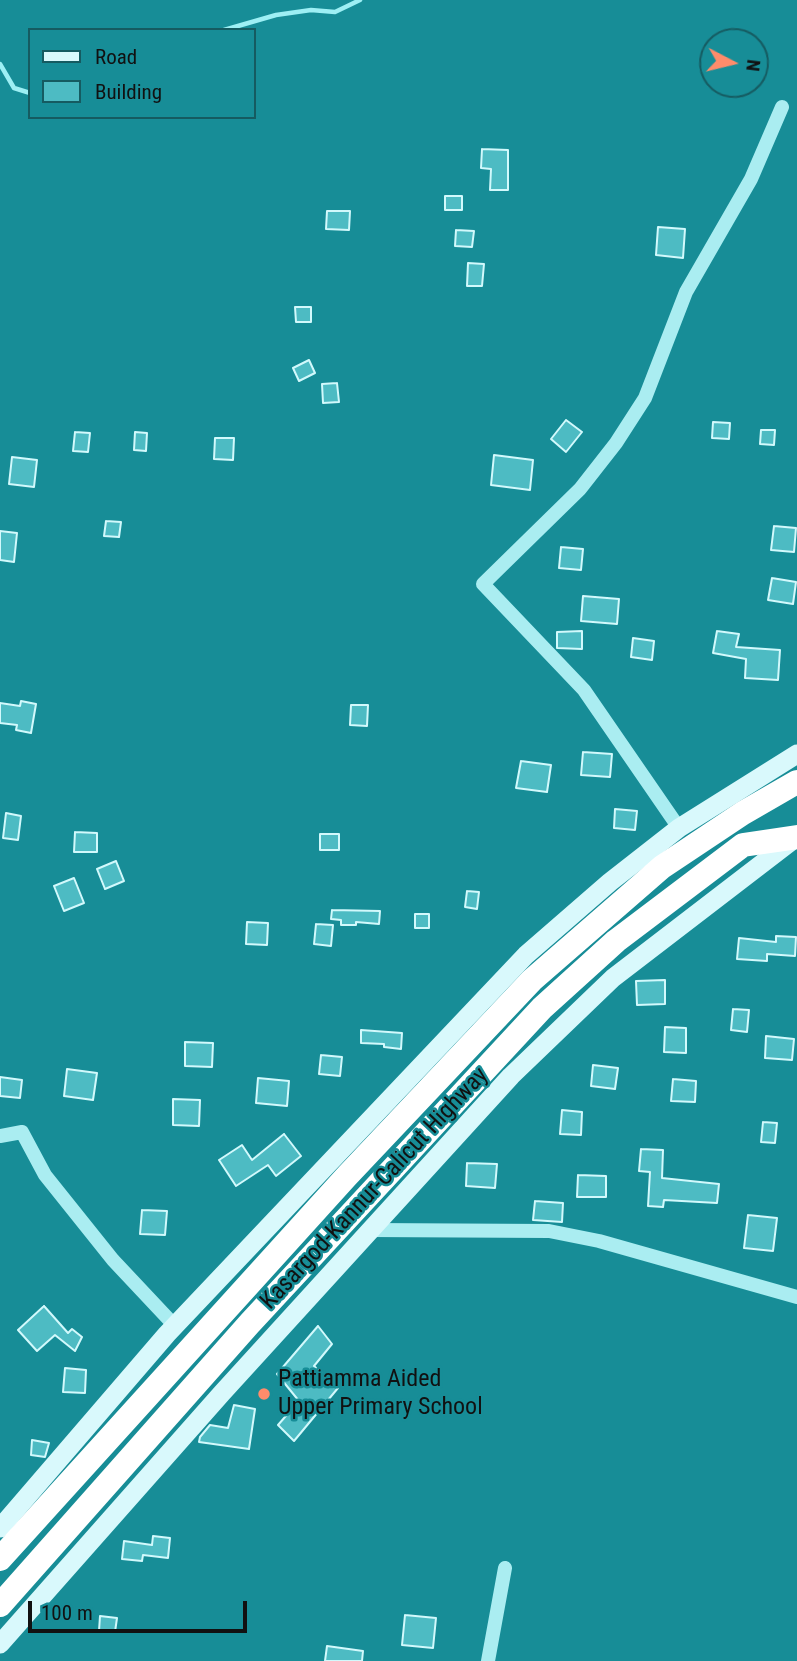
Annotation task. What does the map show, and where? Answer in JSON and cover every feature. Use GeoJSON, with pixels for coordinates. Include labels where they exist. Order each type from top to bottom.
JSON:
{"type":"FeatureCollection","features":[{"type":"Feature","properties":{"kind":"highway","name":"Kasargod-Kannur-Calicut Highway"},"geometry":{"type":"LineString","coordinates":[[0,1559],[346,1177],[533,980],[662,867],[743,813],[797,782]]}},
{"type":"Feature","properties":{"kind":"highway","name":"Kasargod-Kannur-Calicut Highway"},"geometry":{"type":"LineString","coordinates":[[0,1605],[250,1323],[542,1008],[617,941],[743,845],[795,838]]}},
{"type":"Feature","properties":{"kind":"street"},"geometry":{"type":"LineString","coordinates":[[679,828],[584,690],[483,584],[580,489],[616,443],[645,398],[686,292],[751,179],[782,107]]}},
{"type":"Feature","properties":{"kind":"street"},"geometry":{"type":"LineString","coordinates":[[0,1528],[175,1326],[526,955],[610,882],[679,828],[797,754]]}},
{"type":"Feature","properties":{"kind":"street"},"geometry":{"type":"LineString","coordinates":[[0,1644],[511,1076],[613,978],[795,838]]}},
{"type":"Feature","properties":{"kind":"street"},"geometry":{"type":"LineString","coordinates":[[0,1136],[22,1132],[45,1175],[113,1261],[175,1326]]}},
{"type":"Feature","properties":{"kind":"street"},"geometry":{"type":"LineString","coordinates":[[370,1230],[550,1231],[599,1241],[797,1297]]}},
{"type":"Feature","properties":{"kind":"street"},"geometry":{"type":"LineString","coordinates":[[488,1661],[505,1568]]}},
{"type":"Feature","properties":{"kind":"building"},"geometry":{"type":"Polygon","coordinates":[[[482,149],[508,150],[508,190],[490,190],[491,169],[481,168],[482,149]]]}},
{"type":"Feature","properties":{"kind":"building"},"geometry":{"type":"Polygon","coordinates":[[[445,196],[462,196],[462,210],[445,210],[445,196]]]}},
{"type":"Feature","properties":{"kind":"building"},"geometry":{"type":"Polygon","coordinates":[[[327,211],[350,211],[349,230],[326,229],[327,211]]]}},
{"type":"Feature","properties":{"kind":"building"},"geometry":{"type":"Polygon","coordinates":[[[658,227],[685,229],[683,258],[656,255],[658,227]]]}},
{"type":"Feature","properties":{"kind":"building"},"geometry":{"type":"Polygon","coordinates":[[[456,230],[474,231],[472,247],[455,246],[456,230]]]}},
{"type":"Feature","properties":{"kind":"building"},"geometry":{"type":"Polygon","coordinates":[[[468,263],[484,264],[482,286],[467,286],[468,263]]]}},
{"type":"Feature","properties":{"kind":"building"},"geometry":{"type":"Polygon","coordinates":[[[295,307],[311,307],[311,322],[296,322],[295,307]]]}},
{"type":"Feature","properties":{"kind":"building"},"geometry":{"type":"Polygon","coordinates":[[[309,360],[315,373],[299,381],[293,368],[309,360]]]}},
{"type":"Feature","properties":{"kind":"building"},"geometry":{"type":"Polygon","coordinates":[[[337,383],[339,402],[323,403],[322,384],[337,383]]]}},
{"type":"Feature","properties":{"kind":"building"},"geometry":{"type":"Polygon","coordinates":[[[566,420],[582,432],[566,452],[551,439],[566,420]]]}},
{"type":"Feature","properties":{"kind":"building"},"geometry":{"type":"Polygon","coordinates":[[[713,422],[730,423],[729,439],[712,438],[713,422]]]}},
{"type":"Feature","properties":{"kind":"building"},"geometry":{"type":"Polygon","coordinates":[[[761,430],[775,430],[774,445],[760,444],[761,430]]]}},
{"type":"Feature","properties":{"kind":"building"},"geometry":{"type":"Polygon","coordinates":[[[75,432],[90,433],[88,452],[73,451],[75,432]]]}},
{"type":"Feature","properties":{"kind":"building"},"geometry":{"type":"Polygon","coordinates":[[[135,432],[147,433],[146,451],[134,450],[135,432]]]}},
{"type":"Feature","properties":{"kind":"building"},"geometry":{"type":"Polygon","coordinates":[[[215,438],[234,438],[233,460],[214,459],[215,438]]]}},
{"type":"Feature","properties":{"kind":"building"},"geometry":{"type":"Polygon","coordinates":[[[494,455],[533,460],[530,490],[491,485],[494,455]]]}},
{"type":"Feature","properties":{"kind":"building"},"geometry":{"type":"Polygon","coordinates":[[[12,457],[37,460],[34,487],[9,484],[12,457]]]}},
{"type":"Feature","properties":{"kind":"building"},"geometry":{"type":"Polygon","coordinates":[[[106,521],[121,522],[119,537],[104,536],[106,521]]]}},
{"type":"Feature","properties":{"kind":"building"},"geometry":{"type":"Polygon","coordinates":[[[774,526],[796,528],[794,552],[771,550],[774,526]]]}},
{"type":"Feature","properties":{"kind":"building"},"geometry":{"type":"Polygon","coordinates":[[[0,531],[17,533],[14,562],[0,560],[0,531]]]}},
{"type":"Feature","properties":{"kind":"building"},"geometry":{"type":"Polygon","coordinates":[[[561,547],[583,549],[581,570],[559,568],[561,547]]]}},
{"type":"Feature","properties":{"kind":"building"},"geometry":{"type":"Polygon","coordinates":[[[772,578],[796,582],[793,604],[768,600],[772,578]]]}},
{"type":"Feature","properties":{"kind":"building"},"geometry":{"type":"Polygon","coordinates":[[[583,596],[619,599],[617,624],[581,621],[583,596]]]}},
{"type":"Feature","properties":{"kind":"building"},"geometry":{"type":"Polygon","coordinates":[[[582,631],[582,649],[557,648],[557,632],[582,631]]]}},
{"type":"Feature","properties":{"kind":"building"},"geometry":{"type":"Polygon","coordinates":[[[717,631],[739,634],[736,647],[780,650],[778,680],[745,678],[746,659],[713,653],[717,631]]]}},
{"type":"Feature","properties":{"kind":"building"},"geometry":{"type":"Polygon","coordinates":[[[633,638],[654,641],[652,660],[631,657],[633,638]]]}},
{"type":"Feature","properties":{"kind":"building"},"geometry":{"type":"Polygon","coordinates":[[[21,701],[36,704],[31,733],[16,730],[17,725],[0,723],[0,703],[20,706],[21,701]]]}},
{"type":"Feature","properties":{"kind":"building"},"geometry":{"type":"Polygon","coordinates":[[[351,705],[368,705],[367,726],[350,725],[351,705]]]}},
{"type":"Feature","properties":{"kind":"building"},"geometry":{"type":"Polygon","coordinates":[[[583,752],[612,754],[610,777],[581,775],[583,752]]]}},
{"type":"Feature","properties":{"kind":"building"},"geometry":{"type":"Polygon","coordinates":[[[521,761],[551,765],[547,792],[516,788],[521,761]]]}},
{"type":"Feature","properties":{"kind":"building"},"geometry":{"type":"Polygon","coordinates":[[[615,809],[637,811],[635,830],[614,828],[615,809]]]}},
{"type":"Feature","properties":{"kind":"building"},"geometry":{"type":"Polygon","coordinates":[[[6,813],[21,816],[18,840],[3,838],[6,813]]]}},
{"type":"Feature","properties":{"kind":"building"},"geometry":{"type":"Polygon","coordinates":[[[75,832],[97,833],[97,852],[74,852],[75,832]]]}},
{"type":"Feature","properties":{"kind":"building"},"geometry":{"type":"Polygon","coordinates":[[[320,834],[339,834],[339,850],[320,850],[320,834]]]}},
{"type":"Feature","properties":{"kind":"building"},"geometry":{"type":"Polygon","coordinates":[[[116,861],[124,881],[105,889],[97,869],[116,861]]]}},
{"type":"Feature","properties":{"kind":"building"},"geometry":{"type":"Polygon","coordinates":[[[74,878],[84,903],[64,911],[54,886],[74,878]]]}},
{"type":"Feature","properties":{"kind":"building"},"geometry":{"type":"Polygon","coordinates":[[[467,891],[479,892],[477,909],[465,907],[467,891]]]}},
{"type":"Feature","properties":{"kind":"building"},"geometry":{"type":"Polygon","coordinates":[[[332,910],[380,911],[379,924],[356,922],[356,925],[341,925],[341,920],[331,919],[332,910]]]}},
{"type":"Feature","properties":{"kind":"building"},"geometry":{"type":"Polygon","coordinates":[[[415,914],[429,914],[429,928],[415,928],[415,914]]]}},
{"type":"Feature","properties":{"kind":"building"},"geometry":{"type":"Polygon","coordinates":[[[247,922],[268,923],[267,945],[246,944],[247,922]]]}},
{"type":"Feature","properties":{"kind":"building"},"geometry":{"type":"Polygon","coordinates":[[[316,924],[333,925],[331,946],[314,944],[316,924]]]}},
{"type":"Feature","properties":{"kind":"building"},"geometry":{"type":"Polygon","coordinates":[[[776,936],[796,937],[795,956],[767,954],[767,961],[737,959],[739,938],[776,942],[776,936]]]}},
{"type":"Feature","properties":{"kind":"building"},"geometry":{"type":"Polygon","coordinates":[[[665,980],[665,1004],[637,1005],[636,981],[665,980]]]}},
{"type":"Feature","properties":{"kind":"building"},"geometry":{"type":"Polygon","coordinates":[[[733,1009],[749,1010],[747,1032],[731,1030],[733,1009]]]}},
{"type":"Feature","properties":{"kind":"building"},"geometry":{"type":"Polygon","coordinates":[[[665,1027],[686,1028],[686,1053],[664,1052],[665,1027]]]}},
{"type":"Feature","properties":{"kind":"building"},"geometry":{"type":"Polygon","coordinates":[[[361,1030],[402,1033],[401,1049],[384,1047],[384,1044],[361,1043],[361,1030]]]}},
{"type":"Feature","properties":{"kind":"building"},"geometry":{"type":"Polygon","coordinates":[[[766,1036],[794,1039],[792,1060],[765,1058],[766,1036]]]}},
{"type":"Feature","properties":{"kind":"building"},"geometry":{"type":"Polygon","coordinates":[[[185,1042],[213,1043],[212,1067],[185,1066],[185,1042]]]}},
{"type":"Feature","properties":{"kind":"building"},"geometry":{"type":"Polygon","coordinates":[[[321,1055],[342,1057],[340,1076],[319,1074],[321,1055]]]}},
{"type":"Feature","properties":{"kind":"building"},"geometry":{"type":"Polygon","coordinates":[[[593,1065],[618,1068],[615,1089],[591,1086],[593,1065]]]}},
{"type":"Feature","properties":{"kind":"building"},"geometry":{"type":"Polygon","coordinates":[[[67,1069],[97,1073],[93,1100],[64,1096],[67,1069]]]}},
{"type":"Feature","properties":{"kind":"building"},"geometry":{"type":"Polygon","coordinates":[[[0,1077],[22,1080],[20,1098],[0,1096],[0,1077]]]}},
{"type":"Feature","properties":{"kind":"building"},"geometry":{"type":"Polygon","coordinates":[[[258,1078],[289,1081],[287,1106],[256,1103],[258,1078]]]}},
{"type":"Feature","properties":{"kind":"building"},"geometry":{"type":"Polygon","coordinates":[[[673,1079],[696,1081],[695,1102],[671,1101],[673,1079]]]}},
{"type":"Feature","properties":{"kind":"building"},"geometry":{"type":"Polygon","coordinates":[[[173,1099],[200,1100],[199,1126],[173,1125],[173,1099]]]}},
{"type":"Feature","properties":{"kind":"building"},"geometry":{"type":"Polygon","coordinates":[[[562,1110],[582,1112],[581,1135],[560,1134],[562,1110]]]}},
{"type":"Feature","properties":{"kind":"building"},"geometry":{"type":"Polygon","coordinates":[[[763,1122],[777,1123],[775,1143],[761,1142],[763,1122]]]}},
{"type":"Feature","properties":{"kind":"building"},"geometry":{"type":"Polygon","coordinates":[[[284,1134],[301,1156],[276,1176],[268,1165],[236,1186],[219,1160],[242,1145],[252,1160],[284,1134]]]}},
{"type":"Feature","properties":{"kind":"building"},"geometry":{"type":"Polygon","coordinates":[[[641,1149],[663,1150],[662,1178],[719,1184],[717,1203],[664,1200],[663,1207],[648,1206],[650,1172],[639,1171],[641,1149]]]}},
{"type":"Feature","properties":{"kind":"building"},"geometry":{"type":"Polygon","coordinates":[[[467,1163],[497,1164],[495,1188],[466,1186],[467,1163]]]}},
{"type":"Feature","properties":{"kind":"building"},"geometry":{"type":"Polygon","coordinates":[[[578,1175],[606,1176],[606,1197],[577,1197],[578,1175]]]}},
{"type":"Feature","properties":{"kind":"building"},"geometry":{"type":"Polygon","coordinates":[[[535,1201],[563,1203],[562,1222],[533,1220],[535,1201]]]}},
{"type":"Feature","properties":{"kind":"building"},"geometry":{"type":"Polygon","coordinates":[[[142,1210],[167,1211],[165,1235],[140,1234],[142,1210]]]}},
{"type":"Feature","properties":{"kind":"building"},"geometry":{"type":"Polygon","coordinates":[[[748,1215],[777,1218],[773,1251],[744,1248],[748,1215]]]}},
{"type":"Feature","properties":{"kind":"building"},"geometry":{"type":"Polygon","coordinates":[[[44,1306],[68,1333],[72,1329],[82,1337],[75,1351],[55,1335],[37,1351],[18,1330],[44,1306]]]}},
{"type":"Feature","properties":{"kind":"building"},"geometry":{"type":"Polygon","coordinates":[[[318,1326],[332,1344],[314,1366],[338,1388],[294,1441],[278,1425],[299,1401],[277,1374],[318,1326]]]}},
{"type":"Feature","properties":{"kind":"building"},"geometry":{"type":"Polygon","coordinates":[[[65,1368],[86,1370],[85,1393],[63,1392],[65,1368]]]}},
{"type":"Feature","properties":{"kind":"building"},"geometry":{"type":"Polygon","coordinates":[[[234,1405],[255,1409],[249,1449],[199,1442],[210,1425],[228,1428],[234,1405]]]}},
{"type":"Feature","properties":{"kind":"building"},"geometry":{"type":"Polygon","coordinates":[[[32,1440],[49,1443],[45,1457],[31,1455],[32,1440]]]}},
{"type":"Feature","properties":{"kind":"building"},"geometry":{"type":"Polygon","coordinates":[[[153,1536],[170,1538],[168,1558],[143,1555],[142,1561],[122,1559],[124,1541],[152,1545],[153,1536]]]}},
{"type":"Feature","properties":{"kind":"building"},"geometry":{"type":"Polygon","coordinates":[[[405,1615],[436,1618],[433,1648],[402,1645],[405,1615]]]}},
{"type":"Feature","properties":{"kind":"building"},"geometry":{"type":"Polygon","coordinates":[[[100,1616],[117,1618],[115,1632],[99,1631],[100,1616]]]}},
{"type":"Feature","properties":{"kind":"building"},"geometry":{"type":"Polygon","coordinates":[[[327,1646],[363,1651],[362,1661],[325,1661],[327,1646]]]}},
{"type":"Feature","properties":{"kind":"waterway"},"geometry":{"type":"LineString","coordinates":[[231,28],[276,15],[311,10],[335,12],[360,0]]}},
{"type":"Feature","properties":{"kind":"waterway"},"geometry":{"type":"LineString","coordinates":[[0,64],[14,88],[28,92]]}},
{"type":"Feature","properties":{"kind":"place","name":"Pattiamma Aided Upper Primary School"},"geometry":{"type":"Point","coordinates":[264,1394]}}]}
